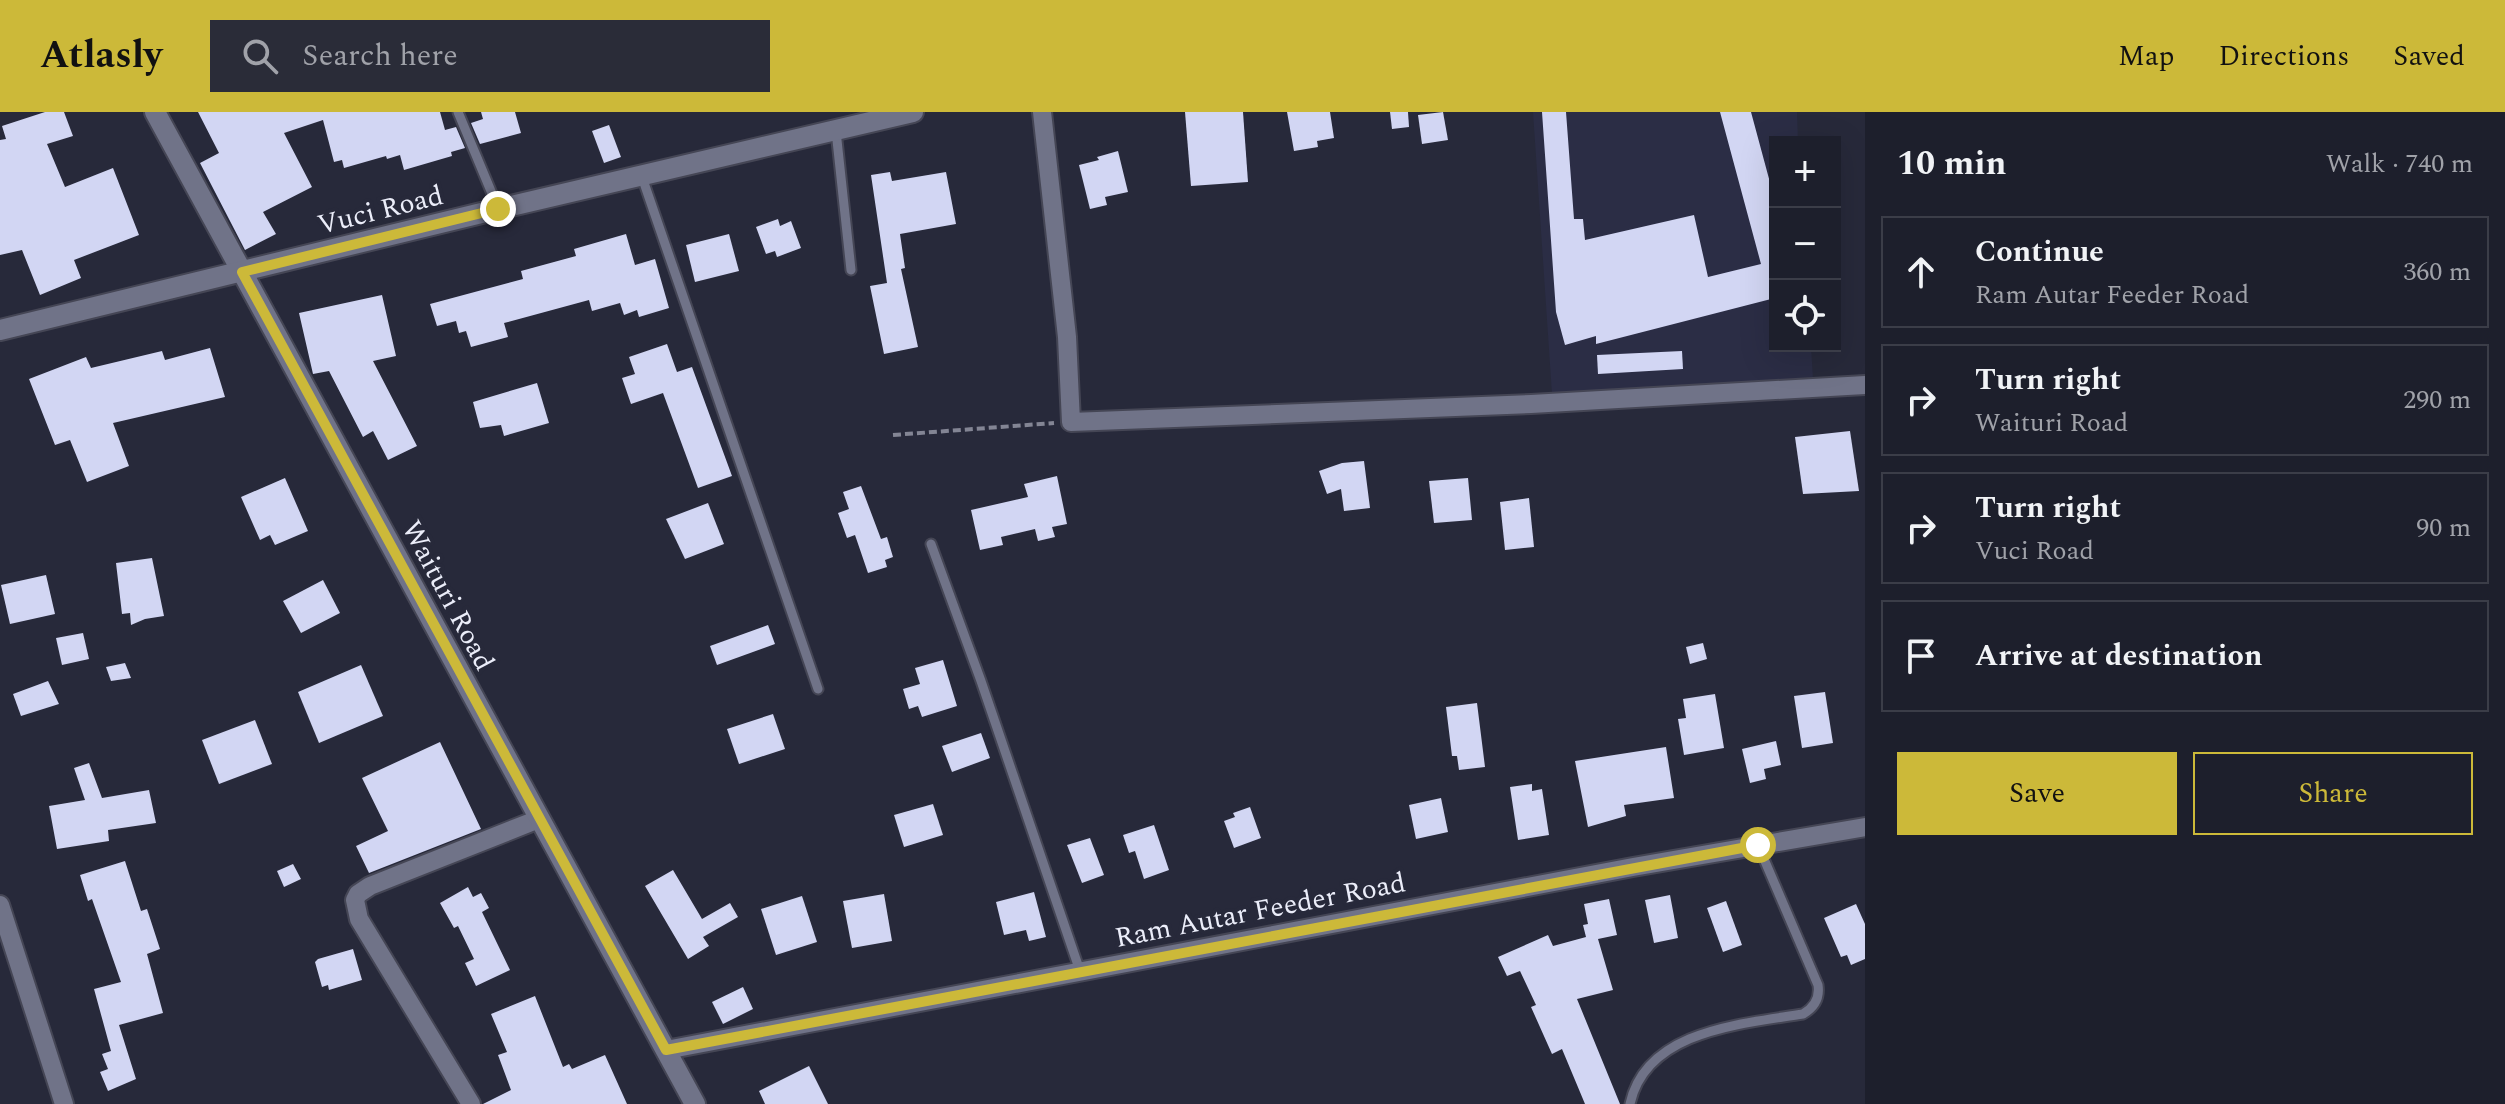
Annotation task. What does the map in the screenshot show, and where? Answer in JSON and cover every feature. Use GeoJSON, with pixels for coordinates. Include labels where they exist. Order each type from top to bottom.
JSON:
{"type":"FeatureCollection","features":[{"type":"Feature","properties":{"kind":"main road","name":"Waituri Road"},"geometry":{"type":"LineString","coordinates":[[155,112],[695,1104]]}},
{"type":"Feature","properties":{"kind":"main road","name":"Vuci Road"},"geometry":{"type":"LineString","coordinates":[[0,330],[913,112]]}},
{"type":"Feature","properties":{"kind":"street"},"geometry":{"type":"LineString","coordinates":[[1042,112],[1067,337],[1071,422],[1531,404],[1865,385]]}},
{"type":"Feature","properties":{"kind":"street"},"geometry":{"type":"LineString","coordinates":[[471,1104],[359,919],[355,900],[370,886],[539,819]]}},
{"type":"Feature","properties":{"kind":"street","name":"Ram Autar Feeder Road"},"geometry":{"type":"LineString","coordinates":[[666,1050],[1865,827]]}},
{"type":"Feature","properties":{"kind":"street"},"geometry":{"type":"LineString","coordinates":[[0,905],[64,1104]]}},
{"type":"Feature","properties":{"kind":"lane"},"geometry":{"type":"LineString","coordinates":[[458,112],[498,209]]}},
{"type":"Feature","properties":{"kind":"lane"},"geometry":{"type":"LineString","coordinates":[[836,131],[851,270]]}},
{"type":"Feature","properties":{"kind":"lane"},"geometry":{"type":"LineString","coordinates":[[642,177],[818,689]]}},
{"type":"Feature","properties":{"kind":"lane"},"geometry":{"type":"LineString","coordinates":[[931,544],[1080,971]]}},
{"type":"Feature","properties":{"kind":"lane"},"geometry":{"type":"LineString","coordinates":[[1630,1104],[1634,1086],[1657,1057],[1717,1029],[1803,1014],[1818,998],[1818,985],[1758,845]]}},
{"type":"Feature","properties":{"kind":"path"},"geometry":{"type":"LineString","coordinates":[[893,435],[1071,422]]}},
{"type":"Feature","properties":{"kind":"shaded area"},"geometry":{"type":"Polygon","coordinates":[[[1533,112],[1797,112],[1798,136],[1769,136],[1769,352],[1811,352],[1813,379],[1552,394],[1533,112]]]}},
{"type":"Feature","properties":{"kind":"building"},"geometry":{"type":"Polygon","coordinates":[[[45,112],[64,112],[73,136],[47,144],[65,187],[113,168],[139,235],[74,260],[81,278],[40,295],[22,250],[0,255],[0,140],[6,139],[2,126],[45,112]]]}},
{"type":"Feature","properties":{"kind":"building"},"geometry":{"type":"Polygon","coordinates":[[[198,112],[440,112],[445,130],[456,127],[465,148],[451,152],[452,156],[404,170],[400,155],[344,168],[342,160],[334,162],[323,120],[284,133],[312,187],[263,212],[276,234],[245,250],[200,163],[219,153],[198,112]]]}},
{"type":"Feature","properties":{"kind":"building"},"geometry":{"type":"Polygon","coordinates":[[[481,112],[515,112],[521,133],[480,144],[471,123],[483,119],[481,112]]]}},
{"type":"Feature","properties":{"kind":"building"},"geometry":{"type":"Polygon","coordinates":[[[1185,112],[1243,112],[1248,182],[1191,186],[1185,112]]]}},
{"type":"Feature","properties":{"kind":"building"},"geometry":{"type":"Polygon","coordinates":[[[1287,112],[1330,112],[1334,138],[1317,141],[1318,147],[1294,151],[1287,112]]]}},
{"type":"Feature","properties":{"kind":"building"},"geometry":{"type":"Polygon","coordinates":[[[1390,112],[1408,112],[1409,127],[1392,129],[1390,112]]]}},
{"type":"Feature","properties":{"kind":"building"},"geometry":{"type":"Polygon","coordinates":[[[1443,112],[1448,140],[1422,144],[1418,115],[1443,112]]]}},
{"type":"Feature","properties":{"kind":"building"},"geometry":{"type":"Polygon","coordinates":[[[1542,112],[1566,112],[1574,219],[1583,219],[1585,240],[1694,215],[1708,277],[1761,264],[1720,112],[1751,112],[1769,179],[1769,300],[1596,344],[1596,336],[1565,345],[1556,312],[1542,112]]]}},
{"type":"Feature","properties":{"kind":"building"},"geometry":{"type":"Polygon","coordinates":[[[609,125],[621,157],[604,163],[592,131],[609,125]]]}},
{"type":"Feature","properties":{"kind":"building"},"geometry":{"type":"Polygon","coordinates":[[[1118,151],[1128,192],[1105,197],[1107,205],[1090,209],[1079,165],[1118,151]]]}},
{"type":"Feature","properties":{"kind":"building"},"geometry":{"type":"Polygon","coordinates":[[[890,172],[892,181],[946,172],[956,224],[900,234],[905,268],[901,269],[918,347],[884,354],[870,286],[887,283],[871,175],[890,172]]]}},
{"type":"Feature","properties":{"kind":"building"},"geometry":{"type":"Polygon","coordinates":[[[778,219],[780,226],[791,221],[801,248],[777,257],[775,251],[766,254],[756,227],[778,219]]]}},
{"type":"Feature","properties":{"kind":"building"},"geometry":{"type":"Polygon","coordinates":[[[626,234],[635,265],[655,259],[669,308],[639,317],[637,310],[624,315],[620,303],[592,311],[589,300],[504,323],[508,337],[471,347],[466,331],[459,333],[456,321],[437,326],[430,304],[523,279],[521,271],[576,256],[574,249],[626,234]]]}},
{"type":"Feature","properties":{"kind":"building"},"geometry":{"type":"Polygon","coordinates":[[[729,234],[739,271],[695,282],[686,245],[729,234]]]}},
{"type":"Feature","properties":{"kind":"building"},"geometry":{"type":"Polygon","coordinates":[[[382,295],[396,356],[373,361],[417,446],[388,460],[373,431],[363,437],[329,371],[313,374],[299,313],[382,295]]]}},
{"type":"Feature","properties":{"kind":"building"},"geometry":{"type":"Polygon","coordinates":[[[667,344],[677,372],[692,367],[732,476],[698,488],[663,393],[631,404],[622,378],[635,374],[629,357],[667,344]]]}},
{"type":"Feature","properties":{"kind":"building"},"geometry":{"type":"Polygon","coordinates":[[[210,348],[225,397],[113,423],[129,466],[87,482],[70,440],[55,445],[29,379],[86,357],[91,368],[162,351],[165,360],[210,348]]]}},
{"type":"Feature","properties":{"kind":"building"},"geometry":{"type":"Polygon","coordinates":[[[1682,351],[1683,369],[1598,374],[1597,355],[1682,351]]]}},
{"type":"Feature","properties":{"kind":"building"},"geometry":{"type":"Polygon","coordinates":[[[537,383],[549,423],[504,436],[501,425],[480,428],[473,402],[537,383]]]}},
{"type":"Feature","properties":{"kind":"building"},"geometry":{"type":"Polygon","coordinates":[[[1850,431],[1859,491],[1803,494],[1795,437],[1850,431]]]}},
{"type":"Feature","properties":{"kind":"building"},"geometry":{"type":"Polygon","coordinates":[[[1364,461],[1370,508],[1344,511],[1341,489],[1327,494],[1319,471],[1342,463],[1364,461]]]}},
{"type":"Feature","properties":{"kind":"building"},"geometry":{"type":"Polygon","coordinates":[[[1057,476],[1067,524],[1052,527],[1055,537],[1038,541],[1035,529],[1001,537],[1003,545],[980,550],[971,510],[1028,497],[1024,484],[1057,476]]]}},
{"type":"Feature","properties":{"kind":"building"},"geometry":{"type":"Polygon","coordinates":[[[285,478],[308,531],[275,545],[270,535],[260,540],[241,497],[285,478]]]}},
{"type":"Feature","properties":{"kind":"building"},"geometry":{"type":"Polygon","coordinates":[[[1468,478],[1472,520],[1434,523],[1429,481],[1468,478]]]}},
{"type":"Feature","properties":{"kind":"building"},"geometry":{"type":"Polygon","coordinates":[[[861,486],[881,539],[887,537],[893,557],[885,560],[887,567],[868,573],[855,535],[847,538],[838,513],[849,509],[843,492],[861,486]]]}},
{"type":"Feature","properties":{"kind":"building"},"geometry":{"type":"Polygon","coordinates":[[[1529,498],[1534,547],[1505,550],[1500,502],[1529,498]]]}},
{"type":"Feature","properties":{"kind":"building"},"geometry":{"type":"Polygon","coordinates":[[[708,503],[724,544],[685,559],[666,519],[708,503]]]}},
{"type":"Feature","properties":{"kind":"building"},"geometry":{"type":"Polygon","coordinates":[[[152,558],[164,616],[131,625],[130,613],[122,614],[116,563],[152,558]]]}},
{"type":"Feature","properties":{"kind":"building"},"geometry":{"type":"Polygon","coordinates":[[[46,575],[55,614],[10,624],[1,585],[46,575]]]}},
{"type":"Feature","properties":{"kind":"building"},"geometry":{"type":"Polygon","coordinates":[[[323,580],[340,613],[301,633],[283,601],[323,580]]]}},
{"type":"Feature","properties":{"kind":"building"},"geometry":{"type":"Polygon","coordinates":[[[768,625],[775,644],[717,665],[710,646],[768,625]]]}},
{"type":"Feature","properties":{"kind":"building"},"geometry":{"type":"Polygon","coordinates":[[[83,633],[89,659],[62,665],[56,638],[83,633]]]}},
{"type":"Feature","properties":{"kind":"building"},"geometry":{"type":"Polygon","coordinates":[[[1703,643],[1707,659],[1690,664],[1686,647],[1703,643]]]}},
{"type":"Feature","properties":{"kind":"building"},"geometry":{"type":"Polygon","coordinates":[[[943,660],[957,706],[922,717],[918,706],[909,709],[903,689],[920,684],[915,668],[943,660]]]}},
{"type":"Feature","properties":{"kind":"building"},"geometry":{"type":"Polygon","coordinates":[[[125,663],[131,678],[111,681],[106,667],[125,663]]]}},
{"type":"Feature","properties":{"kind":"building"},"geometry":{"type":"Polygon","coordinates":[[[361,665],[383,716],[319,743],[298,692],[361,665]]]}},
{"type":"Feature","properties":{"kind":"building"},"geometry":{"type":"Polygon","coordinates":[[[48,681],[59,704],[21,716],[13,694],[48,681]]]}},
{"type":"Feature","properties":{"kind":"building"},"geometry":{"type":"Polygon","coordinates":[[[1825,692],[1833,743],[1802,748],[1794,696],[1825,692]]]}},
{"type":"Feature","properties":{"kind":"building"},"geometry":{"type":"Polygon","coordinates":[[[1715,694],[1724,748],[1684,755],[1678,719],[1686,718],[1683,699],[1715,694]]]}},
{"type":"Feature","properties":{"kind":"building"},"geometry":{"type":"Polygon","coordinates":[[[1477,703],[1485,767],[1459,770],[1457,756],[1452,756],[1446,707],[1477,703]]]}},
{"type":"Feature","properties":{"kind":"building"},"geometry":{"type":"Polygon","coordinates":[[[773,714],[785,749],[739,764],[727,729],[773,714]]]}},
{"type":"Feature","properties":{"kind":"building"},"geometry":{"type":"Polygon","coordinates":[[[255,720],[272,764],[219,784],[202,740],[255,720]]]}},
{"type":"Feature","properties":{"kind":"building"},"geometry":{"type":"Polygon","coordinates":[[[981,733],[990,758],[952,772],[942,746],[981,733]]]}},
{"type":"Feature","properties":{"kind":"building"},"geometry":{"type":"Polygon","coordinates":[[[1776,741],[1781,765],[1764,769],[1766,779],[1750,783],[1742,749],[1776,741]]]}},
{"type":"Feature","properties":{"kind":"building"},"geometry":{"type":"Polygon","coordinates":[[[440,742],[481,829],[369,873],[356,846],[388,831],[362,778],[440,742]]]}},
{"type":"Feature","properties":{"kind":"building"},"geometry":{"type":"Polygon","coordinates":[[[1666,747],[1674,798],[1624,805],[1626,816],[1588,827],[1575,761],[1666,747]]]}},
{"type":"Feature","properties":{"kind":"building"},"geometry":{"type":"Polygon","coordinates":[[[89,763],[102,798],[149,790],[156,823],[108,830],[109,841],[57,849],[49,806],[85,800],[74,768],[89,763]]]}},
{"type":"Feature","properties":{"kind":"building"},"geometry":{"type":"Polygon","coordinates":[[[1532,784],[1532,791],[1542,789],[1549,835],[1518,840],[1510,787],[1532,784]]]}},
{"type":"Feature","properties":{"kind":"building"},"geometry":{"type":"Polygon","coordinates":[[[1441,798],[1448,832],[1416,839],[1409,805],[1441,798]]]}},
{"type":"Feature","properties":{"kind":"building"},"geometry":{"type":"Polygon","coordinates":[[[933,804],[943,835],[904,847],[894,815],[933,804]]]}},
{"type":"Feature","properties":{"kind":"building"},"geometry":{"type":"Polygon","coordinates":[[[1250,807],[1261,838],[1234,848],[1224,821],[1235,817],[1233,813],[1250,807]]]}},
{"type":"Feature","properties":{"kind":"building"},"geometry":{"type":"Polygon","coordinates":[[[1154,825],[1169,870],[1144,879],[1135,851],[1129,853],[1123,835],[1154,825]]]}},
{"type":"Feature","properties":{"kind":"building"},"geometry":{"type":"Polygon","coordinates":[[[1090,838],[1104,875],[1082,883],[1067,845],[1090,838]]]}},
{"type":"Feature","properties":{"kind":"building"},"geometry":{"type":"Polygon","coordinates":[[[125,861],[141,911],[147,909],[160,949],[147,954],[163,1013],[119,1025],[136,1079],[108,1091],[100,1072],[108,1069],[102,1054],[111,1051],[94,989],[121,982],[92,899],[88,901],[80,875],[125,861]]]}},
{"type":"Feature","properties":{"kind":"building"},"geometry":{"type":"Polygon","coordinates":[[[293,864],[301,879],[284,887],[277,871],[293,864]]]}},
{"type":"Feature","properties":{"kind":"building"},"geometry":{"type":"Polygon","coordinates":[[[673,870],[702,919],[730,903],[738,917],[703,937],[709,946],[688,959],[645,886],[673,870]]]}},
{"type":"Feature","properties":{"kind":"building"},"geometry":{"type":"Polygon","coordinates":[[[468,887],[473,897],[481,893],[489,908],[482,912],[510,970],[476,986],[465,963],[474,959],[458,926],[454,928],[440,903],[468,887]]]}},
{"type":"Feature","properties":{"kind":"building"},"geometry":{"type":"Polygon","coordinates":[[[1034,892],[1046,937],[1029,941],[1026,930],[1004,935],[996,902],[1034,892]]]}},
{"type":"Feature","properties":{"kind":"building"},"geometry":{"type":"Polygon","coordinates":[[[884,894],[892,941],[852,948],[843,901],[884,894]]]}},
{"type":"Feature","properties":{"kind":"building"},"geometry":{"type":"Polygon","coordinates":[[[1670,895],[1678,938],[1654,943],[1645,900],[1670,895]]]}},
{"type":"Feature","properties":{"kind":"building"},"geometry":{"type":"Polygon","coordinates":[[[802,896],[817,942],[776,955],[761,909],[802,896]]]}},
{"type":"Feature","properties":{"kind":"building"},"geometry":{"type":"Polygon","coordinates":[[[1609,899],[1617,935],[1598,939],[1613,990],[1577,999],[1620,1104],[1585,1104],[1562,1049],[1552,1054],[1531,1007],[1536,1005],[1520,971],[1507,976],[1498,957],[1548,935],[1553,946],[1586,937],[1583,925],[1588,924],[1584,904],[1609,899]]]}},
{"type":"Feature","properties":{"kind":"building"},"geometry":{"type":"Polygon","coordinates":[[[1726,901],[1742,945],[1723,952],[1707,908],[1726,901]]]}},
{"type":"Feature","properties":{"kind":"building"},"geometry":{"type":"Polygon","coordinates":[[[1856,904],[1865,924],[1865,959],[1851,965],[1847,955],[1841,957],[1824,918],[1856,904]]]}},
{"type":"Feature","properties":{"kind":"building"},"geometry":{"type":"Polygon","coordinates":[[[353,949],[362,980],[329,990],[328,985],[322,987],[315,962],[353,949]]]}},
{"type":"Feature","properties":{"kind":"building"},"geometry":{"type":"Polygon","coordinates":[[[743,987],[753,1009],[723,1024],[712,1002],[743,987]]]}},
{"type":"Feature","properties":{"kind":"building"},"geometry":{"type":"Polygon","coordinates":[[[535,996],[563,1067],[569,1064],[572,1069],[605,1055],[627,1104],[483,1104],[511,1090],[498,1055],[507,1052],[491,1014],[535,996]]]}},
{"type":"Feature","properties":{"kind":"building"},"geometry":{"type":"Polygon","coordinates":[[[809,1066],[828,1104],[765,1104],[759,1091],[809,1066]]]}},
{"type":"Feature","properties":{"kind":"route"},"geometry":{"type":"LineString","coordinates":[[498,209],[242,272],[666,1050],[1758,845]]}}]}
